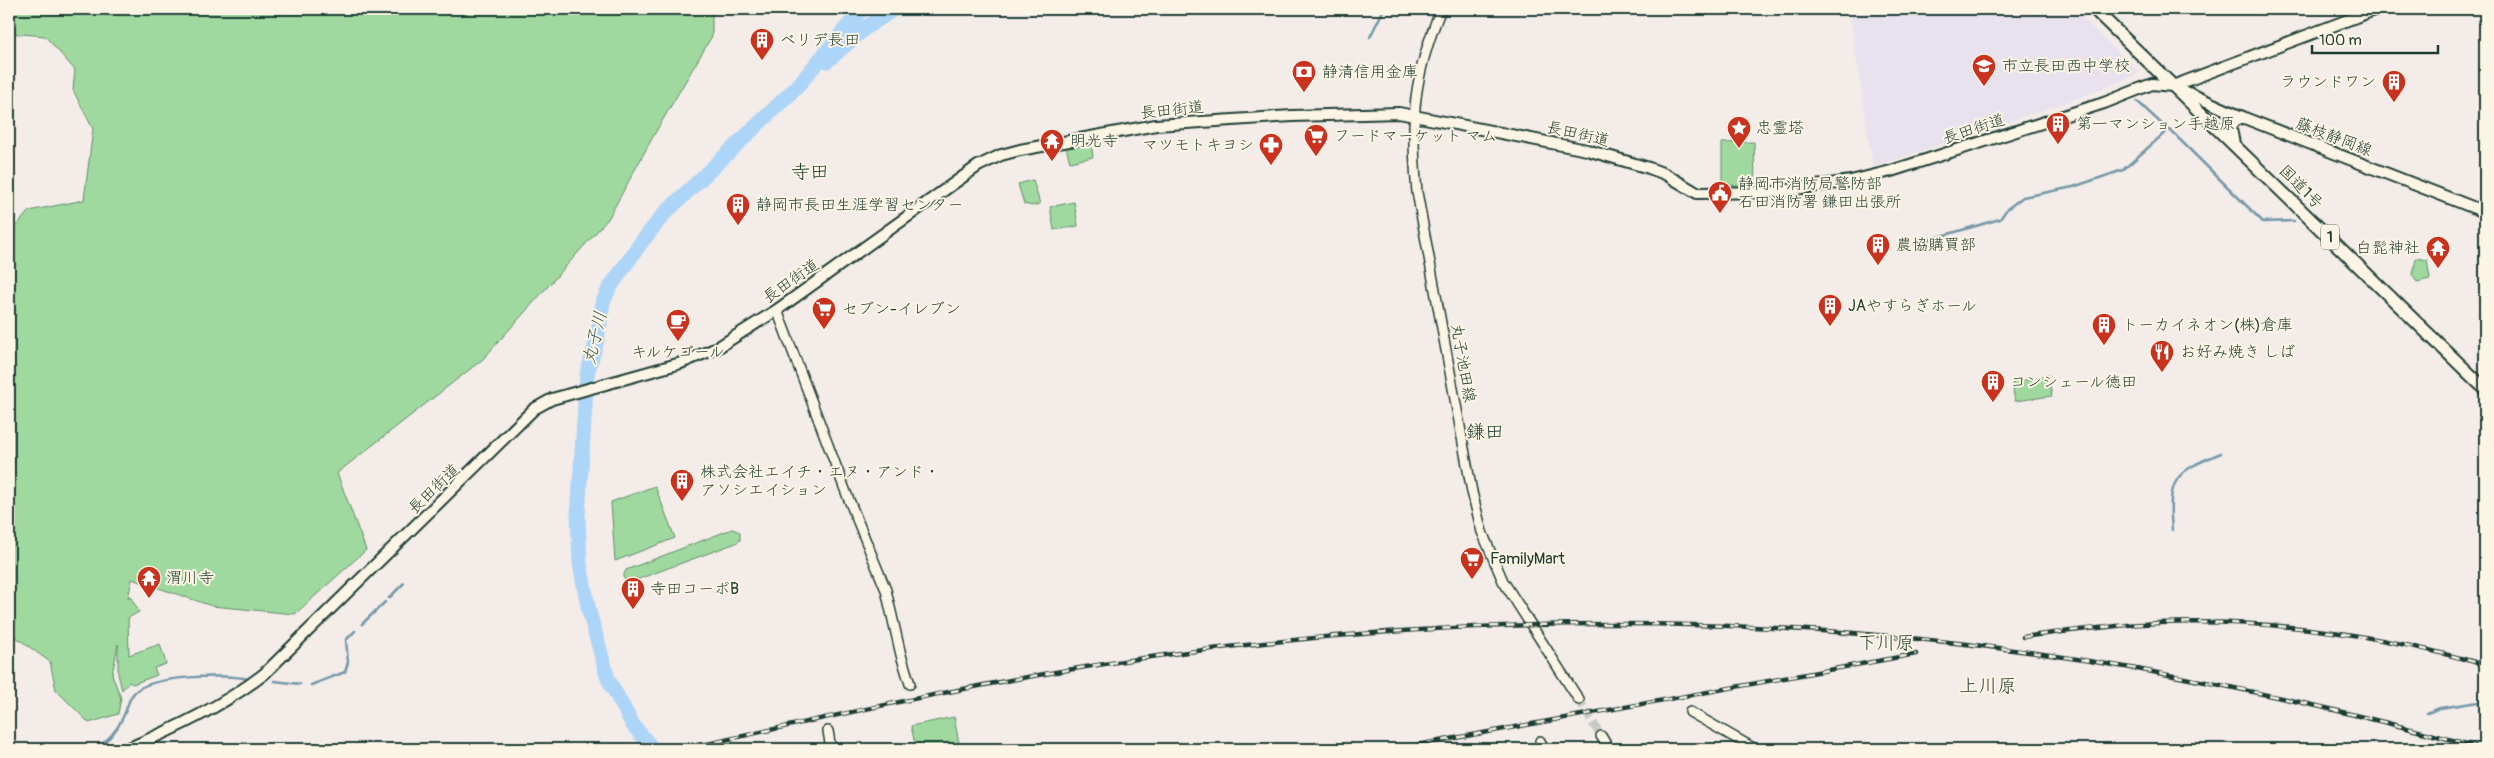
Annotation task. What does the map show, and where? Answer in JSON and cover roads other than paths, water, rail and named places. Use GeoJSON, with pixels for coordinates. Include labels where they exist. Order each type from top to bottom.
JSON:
{"type":"FeatureCollection","features":[{"type":"Feature","properties":{"kind":"highway","name":"国道1号"},"geometry":{"type":"LineString","coordinates":[[2094,9],[2236,144],[2485,389]]}},
{"type":"Feature","properties":{"kind":"highway"},"geometry":{"type":"LineString","coordinates":[[2236,144],[2230,132],[2230,127],[2235,120],[2242,117]]}},
{"type":"Feature","properties":{"kind":"main road","name":"長田街道"},"geometry":{"type":"LineString","coordinates":[[127,749],[191,719],[242,690],[264,674],[534,409],[552,399],[704,355],[727,343],[777,310],[978,166],[1001,155],[1156,125],[1292,116],[1414,114],[1587,150],[1665,174],[1697,193],[1715,195],[1774,192],[1851,182],[2094,106],[2152,84],[2174,86],[2377,9]]}},
{"type":"Feature","properties":{"kind":"main road","name":"藤枝静岡線"},"geometry":{"type":"LineString","coordinates":[[2174,86],[2242,117],[2485,212]]}},
{"type":"Feature","properties":{"kind":"street","name":"丸子池田線"},"geometry":{"type":"LineString","coordinates":[[1441,9],[1423,54],[1414,114],[1413,154],[1417,192],[1472,492],[1482,532],[1503,581],[1579,700]]}},
{"type":"Feature","properties":{"kind":"street"},"geometry":{"type":"LineString","coordinates":[[777,310],[846,495],[886,590],[901,655],[910,684]]}},
{"type":"Feature","properties":{"kind":"street"},"geometry":{"type":"LineString","coordinates":[[1690,712],[1755,749]]}},
{"type":"Feature","properties":{"kind":"street"},"geometry":{"type":"LineString","coordinates":[[828,731],[831,749]]}},
{"type":"Feature","properties":{"kind":"street"},"geometry":{"type":"LineString","coordinates":[[1601,736],[1609,749]]}},
{"type":"Feature","properties":{"kind":"waterway","name":"丸子川"},"geometry":{"type":"LineString","coordinates":[[653,749],[633,725],[608,679],[589,611],[580,564],[578,516],[587,374],[597,340],[603,302],[609,289],[640,244],[664,214],[796,88],[862,9]]}},
{"type":"Feature","properties":{"kind":"waterway"},"geometry":{"type":"LineString","coordinates":[[827,61],[865,28],[894,9]]}},
{"type":"Feature","properties":{"kind":"waterway"},"geometry":{"type":"LineString","coordinates":[[1370,37],[1384,9]]}},
{"type":"Feature","properties":{"kind":"waterway"},"geometry":{"type":"LineString","coordinates":[[9,84],[12,81]]}},
{"type":"Feature","properties":{"kind":"waterway"},"geometry":{"type":"LineString","coordinates":[[2137,101],[2165,127]]}},
{"type":"Feature","properties":{"kind":"waterway"},"geometry":{"type":"LineString","coordinates":[[1914,244],[2000,219],[2007,209],[2023,197],[2073,187],[2123,170],[2169,129],[2263,222],[2294,221]]}},
{"type":"Feature","properties":{"kind":"waterway"},"geometry":{"type":"LineString","coordinates":[[2172,530],[2171,499],[2177,479],[2193,466],[2221,453]]}},
{"type":"Feature","properties":{"kind":"waterway"},"geometry":{"type":"LineString","coordinates":[[389,598],[404,583]]}},
{"type":"Feature","properties":{"kind":"waterway"},"geometry":{"type":"LineString","coordinates":[[362,624],[385,602]]}},
{"type":"Feature","properties":{"kind":"waterway"},"geometry":{"type":"LineString","coordinates":[[311,685],[345,672],[348,662],[346,640],[355,631]]}},
{"type":"Feature","properties":{"kind":"waterway"},"geometry":{"type":"LineString","coordinates":[[95,749],[104,743],[115,731],[121,722],[132,695],[142,687],[171,679],[189,677],[238,677],[248,679]]}},
{"type":"Feature","properties":{"kind":"waterway"},"geometry":{"type":"LineString","coordinates":[[274,681],[300,684]]}},
{"type":"Feature","properties":{"kind":"waterway"},"geometry":{"type":"LineString","coordinates":[[2427,713],[2440,708],[2485,701]]}},
{"type":"Feature","properties":{"kind":"tunnel"},"geometry":{"type":"LineString","coordinates":[[1579,700],[1601,736]]}},
{"type":"Feature","properties":{"kind":"railway"},"geometry":{"type":"LineString","coordinates":[[2023,637],[2091,628],[2159,623],[2200,622],[2283,626],[2364,637],[2445,654],[2485,665]]}},
{"type":"Feature","properties":{"kind":"railway"},"geometry":{"type":"LineString","coordinates":[[685,749],[993,683],[1180,653],[1299,639],[1419,630],[1539,625],[1659,624],[1779,628],[1899,637],[2018,651],[2137,669],[2356,715],[2485,749]]}},
{"type":"Feature","properties":{"kind":"railway"},"geometry":{"type":"LineString","coordinates":[[1395,749],[1916,654]]}},
{"type":"Feature","properties":{"kind":"place","name":"ベリデ長田"},"geometry":{"type":"Point","coordinates":[762,61]}},
{"type":"Feature","properties":{"kind":"place","name":"市立長田西中学校"},"geometry":{"type":"Point","coordinates":[1984,87]}},
{"type":"Feature","properties":{"kind":"place","name":"静清信用金庫"},"geometry":{"type":"Point","coordinates":[1304,93]}},
{"type":"Feature","properties":{"kind":"place","name":"ラウンドワン"},"geometry":{"type":"Point","coordinates":[2394,103]}},
{"type":"Feature","properties":{"kind":"place","name":"第一マンション手越原"},"geometry":{"type":"Point","coordinates":[2058,145]}},
{"type":"Feature","properties":{"kind":"place","name":"忠霊塔"},"geometry":{"type":"Point","coordinates":[1739,149]}},
{"type":"Feature","properties":{"kind":"place","name":"フードマーケット マム"},"geometry":{"type":"Point","coordinates":[1316,157]}},
{"type":"Feature","properties":{"kind":"place","name":"明光寺"},"geometry":{"type":"Point","coordinates":[1052,162]}},
{"type":"Feature","properties":{"kind":"place","name":"マツモトキヨシ"},"geometry":{"type":"Point","coordinates":[1271,166]}},
{"type":"Feature","properties":{"kind":"place","name":"静岡市消防局警防部 石田消防署 鎌田出張所"},"geometry":{"type":"Point","coordinates":[1720,214]}},
{"type":"Feature","properties":{"kind":"place","name":"静岡市長田生涯学習センター"},"geometry":{"type":"Point","coordinates":[738,226]}},
{"type":"Feature","properties":{"kind":"place","name":"農協購買部"},"geometry":{"type":"Point","coordinates":[1878,266]}},
{"type":"Feature","properties":{"kind":"place","name":"白髭神社"},"geometry":{"type":"Point","coordinates":[2438,269]}},
{"type":"Feature","properties":{"kind":"place","name":"JAやすらぎホール"},"geometry":{"type":"Point","coordinates":[1830,327]}},
{"type":"Feature","properties":{"kind":"place","name":"セブン-イレブン"},"geometry":{"type":"Point","coordinates":[824,330]}},
{"type":"Feature","properties":{"kind":"place","name":"キルケゴール"},"geometry":{"type":"Point","coordinates":[678,342]}},
{"type":"Feature","properties":{"kind":"place","name":"トーカイネオン(株)倉庫"},"geometry":{"type":"Point","coordinates":[2104,346]}},
{"type":"Feature","properties":{"kind":"place","name":"お好み焼き しば"},"geometry":{"type":"Point","coordinates":[2162,373]}},
{"type":"Feature","properties":{"kind":"place","name":"コンシェール徳田"},"geometry":{"type":"Point","coordinates":[1993,403]}},
{"type":"Feature","properties":{"kind":"place","name":"株式会社エイチ・エヌ・アンド・ アソシエイション"},"geometry":{"type":"Point","coordinates":[682,502]}},
{"type":"Feature","properties":{"kind":"place","name":"FamilyMart"},"geometry":{"type":"Point","coordinates":[1472,580]}},
{"type":"Feature","properties":{"kind":"place","name":"渭川寺"},"geometry":{"type":"Point","coordinates":[149,599]}},
{"type":"Feature","properties":{"kind":"place","name":"寺田コーポB"},"geometry":{"type":"Point","coordinates":[633,610]}},
{"type":"Feature","properties":{"kind":"district","name":"寺田"},"geometry":{"type":"Point","coordinates":[810,172]}},
{"type":"Feature","properties":{"kind":"district","name":"鎌田"},"geometry":{"type":"Point","coordinates":[1485,432]}},
{"type":"Feature","properties":{"kind":"district","name":"下川原"},"geometry":{"type":"Point","coordinates":[1886,643]}},
{"type":"Feature","properties":{"kind":"district","name":"上川原"},"geometry":{"type":"Point","coordinates":[1988,686]}}]}
